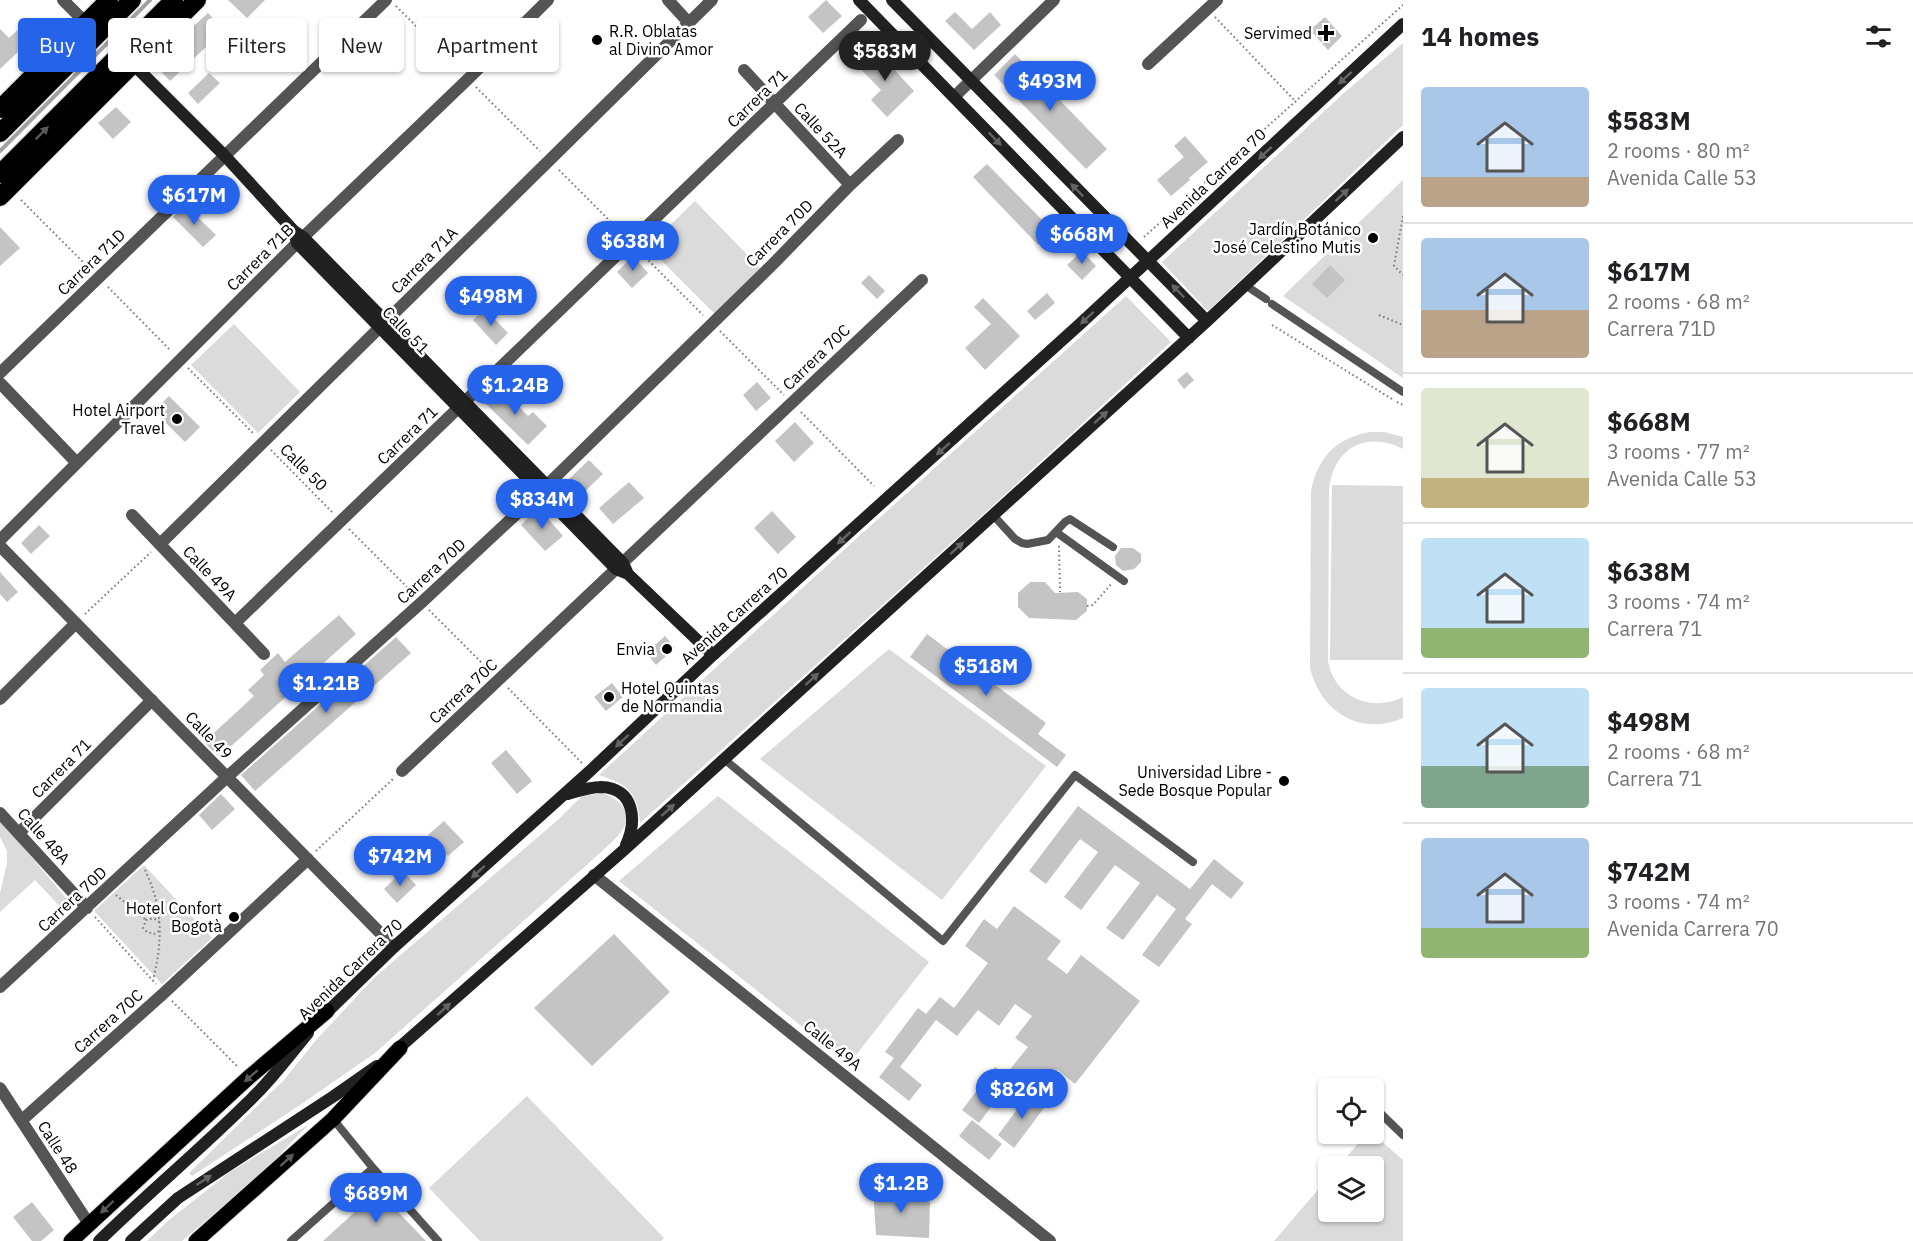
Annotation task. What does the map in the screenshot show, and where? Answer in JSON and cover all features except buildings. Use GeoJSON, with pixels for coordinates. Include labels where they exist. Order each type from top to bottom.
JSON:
{"type":"FeatureCollection","features":[{"type":"Feature","properties":{"kind":"highway"},"geometry":{"type":"LineString","coordinates":[[91,18],[109,0]]}},
{"type":"Feature","properties":{"kind":"highway"},"geometry":{"type":"LineString","coordinates":[[0,133],[132,0]]}},
{"type":"Feature","properties":{"kind":"highway"},"geometry":{"type":"LineString","coordinates":[[3,187],[16,158],[174,0]]}},
{"type":"Feature","properties":{"kind":"highway"},"geometry":{"type":"LineString","coordinates":[[179,18],[197,0]]}},
{"type":"Feature","properties":{"kind":"highway"},"geometry":{"type":"LineString","coordinates":[[2,110],[39,72]]}},
{"type":"Feature","properties":{"kind":"highway"},"geometry":{"type":"LineString","coordinates":[[3,187],[125,72]]}},
{"type":"Feature","properties":{"kind":"highway"},"geometry":{"type":"LineString","coordinates":[[70,105],[99,98]]}},
{"type":"Feature","properties":{"kind":"main road"},"geometry":{"type":"LineString","coordinates":[[859,0],[1189,338]]}},
{"type":"Feature","properties":{"kind":"main road"},"geometry":{"type":"LineString","coordinates":[[892,0],[1207,321]]}},
{"type":"Feature","properties":{"kind":"main road","name":"Avenida Carrera 70"},"geometry":{"type":"LineString","coordinates":[[99,1241],[242,1109],[327,1011],[394,947],[564,795],[713,655],[970,425],[1403,24]]}},
{"type":"Feature","properties":{"kind":"main road"},"geometry":{"type":"LineString","coordinates":[[1371,53],[1403,33]]}},
{"type":"Feature","properties":{"kind":"main road","name":"Calle 51"},"geometry":{"type":"LineString","coordinates":[[141,72],[225,156],[298,237],[462,405],[623,569],[713,655]]}},
{"type":"Feature","properties":{"kind":"main road"},"geometry":{"type":"LineString","coordinates":[[196,1241],[333,1119],[400,1048],[625,849],[1189,338],[1403,137]]}},
{"type":"Feature","properties":{"kind":"main road"},"geometry":{"type":"LineString","coordinates":[[564,795],[599,787],[614,789],[623,796],[632,814],[630,836],[625,849]]}},
{"type":"Feature","properties":{"kind":"main road"},"geometry":{"type":"LineString","coordinates":[[71,1241],[248,1078],[327,1011]]}},
{"type":"Feature","properties":{"kind":"main road"},"geometry":{"type":"LineString","coordinates":[[131,1241],[158,1215],[197,1185],[334,1096],[400,1048]]}},
{"type":"Feature","properties":{"kind":"street"},"geometry":{"type":"LineString","coordinates":[[63,0],[81,18]]}},
{"type":"Feature","properties":{"kind":"street","name":"Carrera 71D"},"geometry":{"type":"LineString","coordinates":[[0,373],[386,0]]}},
{"type":"Feature","properties":{"kind":"street","name":"Carrera 71B"},"geometry":{"type":"LineString","coordinates":[[0,540],[180,360],[298,237],[468,79],[548,0]]}},
{"type":"Feature","properties":{"kind":"street"},"geometry":{"type":"LineString","coordinates":[[668,0],[689,23]]}},
{"type":"Feature","properties":{"kind":"street","name":"Carrera 71A"},"geometry":{"type":"LineString","coordinates":[[160,544],[712,0]]}},
{"type":"Feature","properties":{"kind":"street"},"geometry":{"type":"LineString","coordinates":[[954,97],[1054,0]]}},
{"type":"Feature","properties":{"kind":"street"},"geometry":{"type":"LineString","coordinates":[[1148,64],[1217,0]]}},
{"type":"Feature","properties":{"kind":"street","name":"Carrera 71"},"geometry":{"type":"LineString","coordinates":[[235,623],[861,20]]}},
{"type":"Feature","properties":{"kind":"street","name":"Calle 52A"},"geometry":{"type":"LineString","coordinates":[[744,70],[850,185]]}},
{"type":"Feature","properties":{"kind":"street","name":"Carrera 70D"},"geometry":{"type":"LineString","coordinates":[[0,987],[544,488],[898,140]]}},
{"type":"Feature","properties":{"kind":"street","name":"Carrera 70C"},"geometry":{"type":"LineString","coordinates":[[402,771],[623,569],[922,280]]}},
{"type":"Feature","properties":{"kind":"street"},"geometry":{"type":"LineString","coordinates":[[0,383],[77,463]]}},
{"type":"Feature","properties":{"kind":"street","name":"Calle 49A"},"geometry":{"type":"LineString","coordinates":[[132,515],[264,654]]}},
{"type":"Feature","properties":{"kind":"street","name":"Calle 49"},"geometry":{"type":"LineString","coordinates":[[0,546],[394,947]]}},
{"type":"Feature","properties":{"kind":"street"},"geometry":{"type":"LineString","coordinates":[[0,699],[76,623]]}},
{"type":"Feature","properties":{"kind":"street","name":"Carrera 71"},"geometry":{"type":"LineString","coordinates":[[19,833],[152,700]]}},
{"type":"Feature","properties":{"kind":"street","name":"Calle 48A"},"geometry":{"type":"LineString","coordinates":[[0,813],[87,908]]}},
{"type":"Feature","properties":{"kind":"street","name":"Carrera 70C"},"geometry":{"type":"LineString","coordinates":[[22,1120],[164,993],[308,859]]}},
{"type":"Feature","properties":{"kind":"street","name":"Calle 49A"},"geometry":{"type":"LineString","coordinates":[[594,875],[1050,1241]]}},
{"type":"Feature","properties":{"kind":"street","name":"Calle 48"},"geometry":{"type":"LineString","coordinates":[[0,1088],[89,1224]]}},
{"type":"Feature","properties":{"kind":"lane"},"geometry":{"type":"LineString","coordinates":[[1245,285],[1403,392]]}},
{"type":"Feature","properties":{"kind":"lane"},"geometry":{"type":"LineString","coordinates":[[993,515],[1022,543],[1046,541],[1058,533],[1065,522],[1070,519],[1113,547]]}},
{"type":"Feature","properties":{"kind":"lane"},"geometry":{"type":"LineString","coordinates":[[1058,533],[1121,578]]}},
{"type":"Feature","properties":{"kind":"lane"},"geometry":{"type":"LineString","coordinates":[[724,759],[943,941],[1075,776],[1193,862]]}},
{"type":"Feature","properties":{"kind":"lane"},"geometry":{"type":"LineString","coordinates":[[1384,1117],[1403,1135]]}},
{"type":"Feature","properties":{"kind":"lane"},"geometry":{"type":"LineString","coordinates":[[333,1119],[438,1241]]}},
{"type":"Feature","properties":{"kind":"lane"},"geometry":{"type":"LineString","coordinates":[[291,1241],[373,1168]]}},
{"type":"Feature","properties":{"kind":"path"},"geometry":{"type":"LineString","coordinates":[[1137,243],[1403,5]]}},
{"type":"Feature","properties":{"kind":"path"},"geometry":{"type":"LineString","coordinates":[[1207,9],[1296,102]]}},
{"type":"Feature","properties":{"kind":"path","name":"Calle 50"},"geometry":{"type":"LineString","coordinates":[[3,187],[98,277],[582,763]]}},
{"type":"Feature","properties":{"kind":"path"},"geometry":{"type":"LineString","coordinates":[[1403,216],[1394,266],[1403,275]]}},
{"type":"Feature","properties":{"kind":"path"},"geometry":{"type":"LineString","coordinates":[[1379,315],[1403,325]]}},
{"type":"Feature","properties":{"kind":"path"},"geometry":{"type":"LineString","coordinates":[[1272,325],[1403,405]]}},
{"type":"Feature","properties":{"kind":"path"},"geometry":{"type":"LineString","coordinates":[[1058,533],[1060,592]]}},
{"type":"Feature","properties":{"kind":"path"},"geometry":{"type":"LineString","coordinates":[[76,623],[160,544]]}},
{"type":"Feature","properties":{"kind":"path"},"geometry":{"type":"LineString","coordinates":[[1087,606],[1093,605],[1121,578]]}},
{"type":"Feature","properties":{"kind":"path"},"geometry":{"type":"LineString","coordinates":[[308,859],[402,771]]}},
{"type":"Feature","properties":{"kind":"path"},"geometry":{"type":"LineString","coordinates":[[140,858],[150,879],[159,910],[159,956],[153,981]]}},
{"type":"Feature","properties":{"kind":"path"},"geometry":{"type":"LineString","coordinates":[[109,888],[146,920],[155,919],[159,922]]}},
{"type":"Feature","properties":{"kind":"path"},"geometry":{"type":"LineString","coordinates":[[146,920],[143,928],[147,932],[154,934],[160,930]]}},
{"type":"Feature","properties":{"kind":"shaded area"},"geometry":{"type":"Polygon","coordinates":[[[1403,43],[1403,125],[1208,311],[1162,262],[1345,92],[1403,43]]]}},
{"type":"Feature","properties":{"kind":"shaded area","name":"Jardín Botánico José Celestino Mutis"},"geometry":{"type":"Polygon","coordinates":[[[1403,180],[1403,378],[1283,296],[1403,180]]]}},
{"type":"Feature","properties":{"kind":"shaded area"},"geometry":{"type":"Polygon","coordinates":[[[695,201],[763,271],[717,316],[648,247],[695,201]]]}},
{"type":"Feature","properties":{"kind":"shaded area"},"geometry":{"type":"Polygon","coordinates":[[[1126,296],[1171,342],[640,823],[637,804],[630,791],[617,782],[599,775],[846,548],[1126,296]]]}},
{"type":"Feature","properties":{"kind":"shaded area"},"geometry":{"type":"Polygon","coordinates":[[[234,324],[300,392],[258,433],[191,365],[234,324]]]}},
{"type":"Feature","properties":{"kind":"shaded area"},"geometry":{"type":"Polygon","coordinates":[[[1369,432],[1384,432],[1403,437],[1403,449],[1376,442],[1353,447],[1344,454],[1332,476],[1329,490],[1328,661],[1338,684],[1356,698],[1379,703],[1391,702],[1403,697],[1403,718],[1387,723],[1372,724],[1357,722],[1332,708],[1315,683],[1310,668],[1311,491],[1314,479],[1323,459],[1330,451],[1347,439],[1369,432]]]}},
{"type":"Feature","properties":{"kind":"shaded area"},"geometry":{"type":"Polygon","coordinates":[[[1332,485],[1403,486],[1403,660],[1330,660],[1332,485]]]}},
{"type":"Feature","properties":{"kind":"shaded area"},"geometry":{"type":"Polygon","coordinates":[[[889,649],[1046,766],[942,900],[760,759],[889,649]]]}},
{"type":"Feature","properties":{"kind":"shaded area"},"geometry":{"type":"Polygon","coordinates":[[[602,793],[615,799],[624,807],[626,818],[621,832],[600,853],[375,1053],[192,1176],[189,1173],[283,1081],[317,1039],[375,977],[560,818],[582,796],[602,793]]]}},
{"type":"Feature","properties":{"kind":"shaded area"},"geometry":{"type":"Polygon","coordinates":[[[718,796],[929,962],[849,1064],[619,881],[718,796]]]}},
{"type":"Feature","properties":{"kind":"shaded area"},"geometry":{"type":"Polygon","coordinates":[[[0,819],[70,903],[64,911],[35,880],[0,912],[0,893],[7,863],[7,851],[0,837],[0,819]]]}},
{"type":"Feature","properties":{"kind":"shaded area"},"geometry":{"type":"Polygon","coordinates":[[[144,865],[212,938],[162,984],[94,911],[144,865]]]}},
{"type":"Feature","properties":{"kind":"shaded area"},"geometry":{"type":"Polygon","coordinates":[[[527,1096],[664,1238],[661,1241],[480,1241],[429,1188],[527,1096]]]}},
{"type":"Feature","properties":{"kind":"shaded area"},"geometry":{"type":"Polygon","coordinates":[[[308,1125],[267,1168],[182,1241],[147,1241],[169,1220],[230,1172],[308,1125]]]}},
{"type":"Feature","properties":{"kind":"shaded area"},"geometry":{"type":"Polygon","coordinates":[[[1358,1144],[1384,1144],[1403,1160],[1403,1241],[1274,1241],[1318,1190],[1318,1222],[1384,1222],[1384,1156],[1347,1156],[1358,1144]]]}},
{"type":"Feature","properties":{"kind":"waterway"},"geometry":{"type":"LineString","coordinates":[[0,151],[150,0]]}},
{"type":"Feature","properties":{"kind":"place","name":"Servimed"},"geometry":{"type":"Point","coordinates":[1326,33]}},
{"type":"Feature","properties":{"kind":"place","name":"R.R. Oblatas al Divino Amor"},"geometry":{"type":"Point","coordinates":[597,40]}},
{"type":"Feature","properties":{"kind":"place","name":"Jardín Botánico José Celestino Mutis"},"geometry":{"type":"Point","coordinates":[1373,238]}},
{"type":"Feature","properties":{"kind":"place","name":"Hotel Airport Travel"},"geometry":{"type":"Point","coordinates":[177,419]}},
{"type":"Feature","properties":{"kind":"place","name":"Envia"},"geometry":{"type":"Point","coordinates":[667,649]}},
{"type":"Feature","properties":{"kind":"place","name":"Hotel Quintas de Normandia"},"geometry":{"type":"Point","coordinates":[609,697]}},
{"type":"Feature","properties":{"kind":"place","name":"Universidad Libre - Sede Bosque Popular"},"geometry":{"type":"Point","coordinates":[1284,781]}},
{"type":"Feature","properties":{"kind":"place","name":"Hotel Confort Bogotà"},"geometry":{"type":"Point","coordinates":[234,917]}}]}
